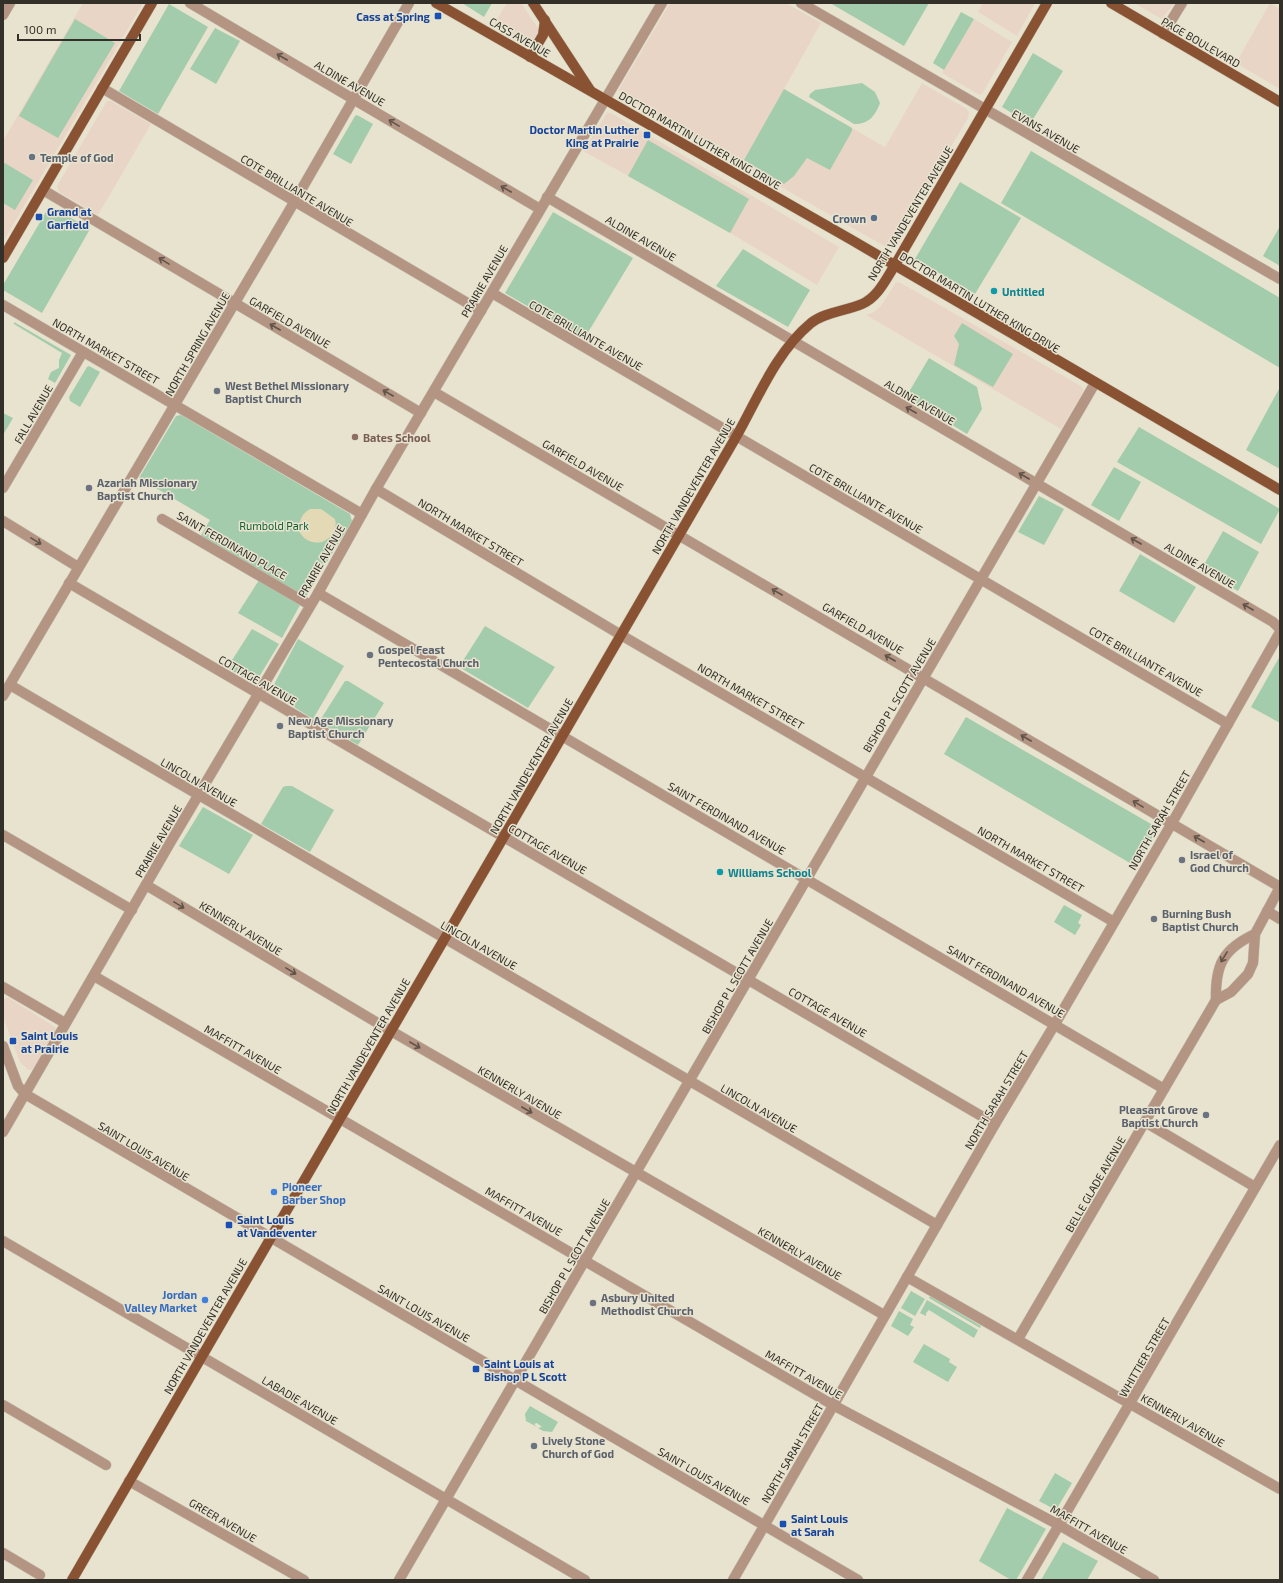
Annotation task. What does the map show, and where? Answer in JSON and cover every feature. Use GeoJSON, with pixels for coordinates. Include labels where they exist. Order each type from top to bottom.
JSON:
{"type":"FeatureCollection","features":[{"type":"Feature","properties":{"kind":"main road"},"geometry":{"type":"LineString","coordinates":[[3,258],[152,3]]}},
{"type":"Feature","properties":{"kind":"main road","name":"CASS AVENUE"},"geometry":{"type":"LineString","coordinates":[[436,3],[605,100]]}},
{"type":"Feature","properties":{"kind":"main road"},"geometry":{"type":"LineString","coordinates":[[533,3],[591,92]]}},
{"type":"Feature","properties":{"kind":"main road","name":"NORTH VANDEVENTER AVENUE"},"geometry":{"type":"LineString","coordinates":[[72,1580],[736,437],[776,365],[792,341],[812,322],[862,304],[873,297],[895,265],[1047,3]]}},
{"type":"Feature","properties":{"kind":"main road","name":"PAGE BOULEVARD"},"geometry":{"type":"LineString","coordinates":[[1110,3],[1280,102]]}},
{"type":"Feature","properties":{"kind":"main road"},"geometry":{"type":"LineString","coordinates":[[530,57],[540,41],[545,20]]}},
{"type":"Feature","properties":{"kind":"main road","name":"DOCTOR MARTIN LUTHER KING DRIVE"},"geometry":{"type":"LineString","coordinates":[[605,100],[895,265],[1280,490]]}},
{"type":"Feature","properties":{"kind":"street"},"geometry":{"type":"LineString","coordinates":[[3,14],[10,3]]}},
{"type":"Feature","properties":{"kind":"street","name":"ALDINE AVENUE"},"geometry":{"type":"LineString","coordinates":[[190,3],[540,209]]}},
{"type":"Feature","properties":{"kind":"street","name":"NORTH SPRING AVENUE"},"geometry":{"type":"LineString","coordinates":[[3,696],[78,567],[175,406],[409,3]]}},
{"type":"Feature","properties":{"kind":"street","name":"EVANS AVENUE"},"geometry":{"type":"LineString","coordinates":[[801,3],[1280,279]]}},
{"type":"Feature","properties":{"kind":"street"},"geometry":{"type":"LineString","coordinates":[[1163,34],[1182,3]]}},
{"type":"Feature","properties":{"kind":"street","name":"PRAIRIE AVENUE"},"geometry":{"type":"LineString","coordinates":[[3,1132],[65,1023],[318,593],[376,489],[605,100],[657,5]]}},
{"type":"Feature","properties":{"kind":"street","name":"COTE BRILLIANTE AVENUE"},"geometry":{"type":"LineString","coordinates":[[102,88],[481,311]]}},
{"type":"Feature","properties":{"kind":"street","name":"GARFIELD AVENUE"},"geometry":{"type":"LineString","coordinates":[[43,190],[421,413]]}},
{"type":"Feature","properties":{"kind":"street","name":"ALDINE AVENUE"},"geometry":{"type":"LineString","coordinates":[[547,197],[1273,622],[1280,629]]}},
{"type":"Feature","properties":{"kind":"street","name":"COTE BRILLIANTE AVENUE"},"geometry":{"type":"LineString","coordinates":[[492,293],[1228,724]]}},
{"type":"Feature","properties":{"kind":"street","name":"NORTH MARKET STREET"},"geometry":{"type":"LineString","coordinates":[[3,305],[362,514]]}},
{"type":"Feature","properties":{"kind":"street","name":"FALL AVENUE"},"geometry":{"type":"LineString","coordinates":[[3,488],[83,352]]}},
{"type":"Feature","properties":{"kind":"street","name":"BISHOP P L SCOTT AVENUE"},"geometry":{"type":"LineString","coordinates":[[399,1580],[586,1261],[865,776],[982,579],[1095,383]]}},
{"type":"Feature","properties":{"kind":"street","name":"GARFIELD AVENUE"},"geometry":{"type":"LineString","coordinates":[[434,392],[1280,887]]}},
{"type":"Feature","properties":{"kind":"street","name":"NORTH MARKET STREET"},"geometry":{"type":"LineString","coordinates":[[376,489],[621,635],[1114,922]]}},
{"type":"Feature","properties":{"kind":"street","name":"SAINT FERDINAND PLACE"},"geometry":{"type":"LineString","coordinates":[[162,518],[310,605]]}},
{"type":"Feature","properties":{"kind":"street"},"geometry":{"type":"LineString","coordinates":[[3,521],[78,567]]}},
{"type":"Feature","properties":{"kind":"street","name":"COTTAGE AVENUE"},"geometry":{"type":"LineString","coordinates":[[69,583],[995,1124]]}},
{"type":"Feature","properties":{"kind":"street","name":"SAINT FERDINAND AVENUE"},"geometry":{"type":"LineString","coordinates":[[318,593],[807,878],[1164,1089]]}},
{"type":"Feature","properties":{"kind":"street","name":"NORTH SARAH STREET"},"geometry":{"type":"LineString","coordinates":[[733,1580],[884,1315],[1172,823],[1280,632]]}},
{"type":"Feature","properties":{"kind":"street","name":"LINCOLN AVENUE"},"geometry":{"type":"LineString","coordinates":[[10,685],[937,1225]]}},
{"type":"Feature","properties":{"kind":"street"},"geometry":{"type":"LineString","coordinates":[[3,835],[132,910]]}},
{"type":"Feature","properties":{"kind":"street","name":"KENNERLY AVENUE"},"geometry":{"type":"LineString","coordinates":[[146,885],[391,1031],[636,1174],[884,1315]]}},
{"type":"Feature","properties":{"kind":"street","name":"BELLE GLADE AVENUE"},"geometry":{"type":"LineString","coordinates":[[1018,1339],[1216,1000],[1231,992],[1248,974],[1253,963],[1255,934],[1280,887]]}},
{"type":"Feature","properties":{"kind":"street"},"geometry":{"type":"LineString","coordinates":[[1267,911],[1280,919]]}},
{"type":"Feature","properties":{"kind":"street"},"geometry":{"type":"LineString","coordinates":[[1216,1000],[1215,982],[1222,959],[1229,949],[1241,940],[1255,934]]}},
{"type":"Feature","properties":{"kind":"street","name":"MAFFITT AVENUE"},"geometry":{"type":"LineString","coordinates":[[94,976],[833,1405],[1059,1525],[1154,1580]]}},
{"type":"Feature","properties":{"kind":"street"},"geometry":{"type":"LineString","coordinates":[[3,987],[65,1023]]}},
{"type":"Feature","properties":{"kind":"street","name":"SAINT LOUIS AVENUE"},"geometry":{"type":"LineString","coordinates":[[3,1046],[18,1086],[25,1094],[270,1239],[516,1379],[858,1580]]}},
{"type":"Feature","properties":{"kind":"street"},"geometry":{"type":"LineString","coordinates":[[1145,1122],[1255,1187]]}},
{"type":"Feature","properties":{"kind":"street","name":"WHITTIER STREET"},"geometry":{"type":"LineString","coordinates":[[1027,1580],[1280,1145]]}},
{"type":"Feature","properties":{"kind":"street","name":"LABADIE AVENUE"},"geometry":{"type":"LineString","coordinates":[[3,1241],[585,1580]]}},
{"type":"Feature","properties":{"kind":"street","name":"KENNERLY AVENUE"},"geometry":{"type":"LineString","coordinates":[[907,1277],[1018,1339],[1280,1490]]}},
{"type":"Feature","properties":{"kind":"street"},"geometry":{"type":"LineString","coordinates":[[3,1406],[106,1466]]}},
{"type":"Feature","properties":{"kind":"street","name":"GREER AVENUE"},"geometry":{"type":"LineString","coordinates":[[130,1481],[304,1580]]}},
{"type":"Feature","properties":{"kind":"street"},"geometry":{"type":"LineString","coordinates":[[3,1553],[40,1575]]}},
{"type":"Feature","properties":{"kind":"shaded area"},"geometry":{"type":"Polygon","coordinates":[[[83,3],[143,3],[3,242],[3,141],[83,3]]]}},
{"type":"Feature","properties":{"kind":"shaded area"},"geometry":{"type":"Polygon","coordinates":[[[507,3],[521,3],[538,28],[538,33],[530,45],[528,46],[493,26],[507,3]]]}},
{"type":"Feature","properties":{"kind":"shaded area"},"geometry":{"type":"Polygon","coordinates":[[[670,3],[786,3],[821,23],[784,89],[885,147],[922,83],[967,109],[969,113],[968,118],[892,247],[886,247],[621,95],[619,89],[670,3]]]}},
{"type":"Feature","properties":{"kind":"shaded area"},"geometry":{"type":"Polygon","coordinates":[[[983,3],[1035,3],[1017,36],[978,12],[983,3]]]}},
{"type":"Feature","properties":{"kind":"shaded area"},"geometry":{"type":"Polygon","coordinates":[[[1134,3],[1174,3],[1162,19],[1134,3]]]}},
{"type":"Feature","properties":{"kind":"shaded area"},"geometry":{"type":"Polygon","coordinates":[[[1270,3],[1280,9],[1280,89],[1236,63],[1270,3]]]}},
{"type":"Feature","properties":{"kind":"shaded area"},"geometry":{"type":"Polygon","coordinates":[[[974,19],[1012,42],[982,94],[978,94],[942,73],[974,19]]]}},
{"type":"Feature","properties":{"kind":"shaded area"},"geometry":{"type":"Polygon","coordinates":[[[107,101],[111,101],[151,124],[98,215],[59,192],[57,186],[107,101]]]}},
{"type":"Feature","properties":{"kind":"shaded area"},"geometry":{"type":"Polygon","coordinates":[[[607,113],[611,113],[839,247],[817,285],[710,221],[583,151],[607,113]]]}},
{"type":"Feature","properties":{"kind":"shaded area"},"geometry":{"type":"Polygon","coordinates":[[[896,282],[901,283],[1081,386],[1083,392],[1061,429],[866,315],[874,312],[881,306],[896,282]]]}},
{"type":"Feature","properties":{"kind":"shaded area"},"geometry":{"type":"Polygon","coordinates":[[[5,998],[9,998],[55,1027],[56,1031],[34,1069],[28,1070],[20,1062],[3,1017],[3,1000],[5,998]]]}},
{"type":"Feature","properties":{"kind":"green space"},"geometry":{"type":"Polygon","coordinates":[[[462,3],[492,3],[484,17],[462,3]]]}},
{"type":"Feature","properties":{"kind":"green space"},"geometry":{"type":"Polygon","coordinates":[[[830,3],[929,3],[904,46],[830,3]]]}},
{"type":"Feature","properties":{"kind":"green space"},"geometry":{"type":"Polygon","coordinates":[[[169,4],[208,27],[158,114],[119,91],[169,4]]]}},
{"type":"Feature","properties":{"kind":"green space"},"geometry":{"type":"Polygon","coordinates":[[[961,12],[974,19],[944,70],[933,63],[961,12]]]}},
{"type":"Feature","properties":{"kind":"green space"},"geometry":{"type":"Polygon","coordinates":[[[75,19],[115,43],[58,138],[19,116],[75,19]]]}},
{"type":"Feature","properties":{"kind":"green space"},"geometry":{"type":"Polygon","coordinates":[[[215,28],[240,41],[216,84],[190,69],[215,28]]]}},
{"type":"Feature","properties":{"kind":"green space"},"geometry":{"type":"Polygon","coordinates":[[[1033,53],[1063,71],[1030,124],[1002,107],[1033,53]]]}},
{"type":"Feature","properties":{"kind":"green space"},"geometry":{"type":"Polygon","coordinates":[[[862,83],[875,92],[880,103],[874,115],[864,123],[854,124],[809,97],[815,90],[862,83]]]}},
{"type":"Feature","properties":{"kind":"green space"},"geometry":{"type":"Polygon","coordinates":[[[784,89],[852,128],[852,131],[830,170],[807,158],[794,176],[784,184],[744,160],[784,89]]]}},
{"type":"Feature","properties":{"kind":"green space"},"geometry":{"type":"Polygon","coordinates":[[[357,115],[373,124],[351,164],[333,154],[357,115]]]}},
{"type":"Feature","properties":{"kind":"green space"},"geometry":{"type":"Polygon","coordinates":[[[648,140],[749,199],[730,233],[628,176],[648,140]]]}},
{"type":"Feature","properties":{"kind":"green space"},"geometry":{"type":"Polygon","coordinates":[[[1031,151],[1280,298],[1280,368],[1001,203],[1031,151]]]}},
{"type":"Feature","properties":{"kind":"green space"},"geometry":{"type":"Polygon","coordinates":[[[3,162],[33,180],[15,210],[3,203],[3,162]]]}},
{"type":"Feature","properties":{"kind":"green space"},"geometry":{"type":"Polygon","coordinates":[[[960,182],[1021,218],[975,294],[915,259],[960,182]]]}},
{"type":"Feature","properties":{"kind":"green space"},"geometry":{"type":"Polygon","coordinates":[[[49,207],[52,207],[90,229],[42,313],[3,290],[3,285],[49,207]]]}},
{"type":"Feature","properties":{"kind":"green space"},"geometry":{"type":"Polygon","coordinates":[[[553,212],[633,258],[584,339],[505,293],[553,212]]]}},
{"type":"Feature","properties":{"kind":"green space"},"geometry":{"type":"Polygon","coordinates":[[[1280,226],[1280,266],[1263,256],[1280,226]]]}},
{"type":"Feature","properties":{"kind":"green space"},"geometry":{"type":"Polygon","coordinates":[[[743,249],[810,290],[788,327],[716,286],[743,249]]]}},
{"type":"Feature","properties":{"kind":"green space"},"geometry":{"type":"Polygon","coordinates":[[[14,322],[71,355],[55,383],[48,379],[51,372],[59,368],[59,360],[62,353],[14,324],[14,322]]]}},
{"type":"Feature","properties":{"kind":"green space"},"geometry":{"type":"Polygon","coordinates":[[[962,323],[1013,354],[993,387],[954,365],[959,344],[954,336],[962,323]]]}},
{"type":"Feature","properties":{"kind":"green space"},"geometry":{"type":"Polygon","coordinates":[[[929,358],[977,387],[982,409],[967,434],[906,397],[929,358]]]}},
{"type":"Feature","properties":{"kind":"green space"},"geometry":{"type":"Polygon","coordinates":[[[89,366],[100,372],[80,407],[70,401],[69,397],[89,366]]]}},
{"type":"Feature","properties":{"kind":"green space"},"geometry":{"type":"Polygon","coordinates":[[[1280,387],[1280,469],[1246,450],[1280,387]]]}},
{"type":"Feature","properties":{"kind":"green space"},"geometry":{"type":"Polygon","coordinates":[[[3,413],[13,418],[3,435],[3,413]]]}},
{"type":"Feature","properties":{"kind":"green space","name":"Rumbold Park"},"geometry":{"type":"Polygon","coordinates":[[[181,415],[350,514],[352,521],[305,598],[200,537],[210,520],[139,478],[176,416],[181,415]]]}},
{"type":"Feature","properties":{"kind":"green space"},"geometry":{"type":"Polygon","coordinates":[[[1139,427],[1280,509],[1261,544],[1117,462],[1139,427]]]}},
{"type":"Feature","properties":{"kind":"green space"},"geometry":{"type":"Polygon","coordinates":[[[1114,467],[1141,482],[1119,521],[1091,505],[1114,467]]]}},
{"type":"Feature","properties":{"kind":"green space"},"geometry":{"type":"Polygon","coordinates":[[[1039,496],[1064,509],[1044,545],[1018,532],[1039,496]]]}},
{"type":"Feature","properties":{"kind":"green space"},"geometry":{"type":"Polygon","coordinates":[[[1223,531],[1259,552],[1238,591],[1201,570],[1223,531]]]}},
{"type":"Feature","properties":{"kind":"green space"},"geometry":{"type":"Polygon","coordinates":[[[1140,554],[1196,587],[1174,623],[1119,591],[1140,554]]]}},
{"type":"Feature","properties":{"kind":"green space"},"geometry":{"type":"Polygon","coordinates":[[[259,580],[300,605],[282,638],[238,613],[259,580]]]}},
{"type":"Feature","properties":{"kind":"green space"},"geometry":{"type":"Polygon","coordinates":[[[485,626],[555,667],[528,708],[459,667],[485,626]]]}},
{"type":"Feature","properties":{"kind":"green space"},"geometry":{"type":"Polygon","coordinates":[[[252,629],[279,644],[254,683],[227,668],[252,629]]]}},
{"type":"Feature","properties":{"kind":"green space"},"geometry":{"type":"Polygon","coordinates":[[[298,639],[344,666],[313,719],[270,692],[298,639]]]}},
{"type":"Feature","properties":{"kind":"green space"},"geometry":{"type":"Polygon","coordinates":[[[1280,656],[1280,723],[1251,707],[1280,656]]]}},
{"type":"Feature","properties":{"kind":"green space"},"geometry":{"type":"Polygon","coordinates":[[[345,681],[348,681],[384,703],[358,745],[319,722],[345,681]]]}},
{"type":"Feature","properties":{"kind":"green space"},"geometry":{"type":"Polygon","coordinates":[[[966,717],[1158,828],[1135,866],[944,754],[966,717]]]}},
{"type":"Feature","properties":{"kind":"green space"},"geometry":{"type":"Polygon","coordinates":[[[292,786],[334,810],[310,852],[261,824],[283,787],[292,786]]]}},
{"type":"Feature","properties":{"kind":"green space"},"geometry":{"type":"Polygon","coordinates":[[[203,807],[253,835],[229,874],[179,846],[203,807]]]}},
{"type":"Feature","properties":{"kind":"green space"},"geometry":{"type":"Polygon","coordinates":[[[1064,905],[1082,915],[1078,923],[1081,925],[1075,935],[1054,922],[1064,905]]]}},
{"type":"Feature","properties":{"kind":"green space"},"geometry":{"type":"Polygon","coordinates":[[[911,1291],[925,1299],[915,1316],[901,1308],[911,1291]]]}},
{"type":"Feature","properties":{"kind":"green space"},"geometry":{"type":"Polygon","coordinates":[[[930,1296],[981,1326],[980,1328],[929,1298],[930,1296]]]}},
{"type":"Feature","properties":{"kind":"green space"},"geometry":{"type":"Polygon","coordinates":[[[927,1300],[978,1330],[974,1338],[929,1310],[926,1313],[926,1316],[920,1313],[927,1300]]]}},
{"type":"Feature","properties":{"kind":"green space"},"geometry":{"type":"Polygon","coordinates":[[[899,1311],[913,1319],[910,1325],[914,1327],[908,1336],[891,1326],[899,1311]]]}},
{"type":"Feature","properties":{"kind":"green space"},"geometry":{"type":"Polygon","coordinates":[[[924,1344],[950,1359],[949,1362],[957,1367],[948,1382],[913,1362],[924,1344]]]}},
{"type":"Feature","properties":{"kind":"green space"},"geometry":{"type":"Polygon","coordinates":[[[530,1406],[558,1422],[552,1432],[543,1431],[538,1428],[542,1427],[537,1423],[534,1424],[537,1427],[526,1421],[525,1414],[530,1406]]]}},
{"type":"Feature","properties":{"kind":"green space"},"geometry":{"type":"Polygon","coordinates":[[[1055,1473],[1072,1483],[1056,1510],[1039,1501],[1055,1473]]]}},
{"type":"Feature","properties":{"kind":"green space"},"geometry":{"type":"Polygon","coordinates":[[[1007,1508],[1046,1529],[1016,1580],[1011,1580],[979,1561],[1007,1508]]]}},
{"type":"Feature","properties":{"kind":"green space"},"geometry":{"type":"Polygon","coordinates":[[[1063,1542],[1098,1561],[1087,1580],[1041,1580],[1063,1542]]]}},
{"type":"Feature","properties":{"kind":"sand"},"geometry":{"type":"Polygon","coordinates":[[[310,509],[321,509],[335,519],[335,530],[322,542],[308,541],[299,531],[301,518],[304,513],[310,509]]]}},
{"type":"Feature","properties":{"kind":"place","name":"Cass at Spring"},"geometry":{"type":"Point","coordinates":[438,16]}},
{"type":"Feature","properties":{"kind":"place","name":"Doctor Martin Luther King at Prairie"},"geometry":{"type":"Point","coordinates":[647,135]}},
{"type":"Feature","properties":{"kind":"place","name":"Temple of God"},"geometry":{"type":"Point","coordinates":[32,157]}},
{"type":"Feature","properties":{"kind":"place","name":"Grand at Garfield"},"geometry":{"type":"Point","coordinates":[39,217]}},
{"type":"Feature","properties":{"kind":"place","name":"Crown"},"geometry":{"type":"Point","coordinates":[874,218]}},
{"type":"Feature","properties":{"kind":"place","name":"Untitled"},"geometry":{"type":"Point","coordinates":[994,291]}},
{"type":"Feature","properties":{"kind":"place","name":"West Bethel Missionary Baptist Church"},"geometry":{"type":"Point","coordinates":[217,391]}},
{"type":"Feature","properties":{"kind":"place","name":"Bates School"},"geometry":{"type":"Point","coordinates":[355,437]}},
{"type":"Feature","properties":{"kind":"place","name":"Azariah Missionary Baptist Church"},"geometry":{"type":"Point","coordinates":[89,488]}},
{"type":"Feature","properties":{"kind":"place","name":"Gospel Feast Pentecostal Church"},"geometry":{"type":"Point","coordinates":[370,655]}},
{"type":"Feature","properties":{"kind":"place","name":"New Age Missionary Baptist Church"},"geometry":{"type":"Point","coordinates":[280,726]}},
{"type":"Feature","properties":{"kind":"place","name":"Israel of God Church"},"geometry":{"type":"Point","coordinates":[1182,860]}},
{"type":"Feature","properties":{"kind":"place","name":"Williams School"},"geometry":{"type":"Point","coordinates":[720,872]}},
{"type":"Feature","properties":{"kind":"place","name":"Burning Bush Baptist Church"},"geometry":{"type":"Point","coordinates":[1154,919]}},
{"type":"Feature","properties":{"kind":"place","name":"Saint Louis at Prairie"},"geometry":{"type":"Point","coordinates":[13,1041]}},
{"type":"Feature","properties":{"kind":"place","name":"Pleasant Grove Baptist Church"},"geometry":{"type":"Point","coordinates":[1206,1115]}},
{"type":"Feature","properties":{"kind":"place","name":"Pioneer Barber Shop"},"geometry":{"type":"Point","coordinates":[274,1192]}},
{"type":"Feature","properties":{"kind":"place","name":"Saint Louis at Vandeventer"},"geometry":{"type":"Point","coordinates":[229,1225]}},
{"type":"Feature","properties":{"kind":"place","name":"Jordan Valley Market"},"geometry":{"type":"Point","coordinates":[205,1300]}},
{"type":"Feature","properties":{"kind":"place","name":"Asbury United Methodist Church"},"geometry":{"type":"Point","coordinates":[593,1303]}},
{"type":"Feature","properties":{"kind":"place","name":"Saint Louis at Bishop P L Scott"},"geometry":{"type":"Point","coordinates":[476,1369]}},
{"type":"Feature","properties":{"kind":"place","name":"Lively Stone Church of God"},"geometry":{"type":"Point","coordinates":[534,1446]}},
{"type":"Feature","properties":{"kind":"place","name":"Saint Louis at Sarah"},"geometry":{"type":"Point","coordinates":[783,1524]}}]}
